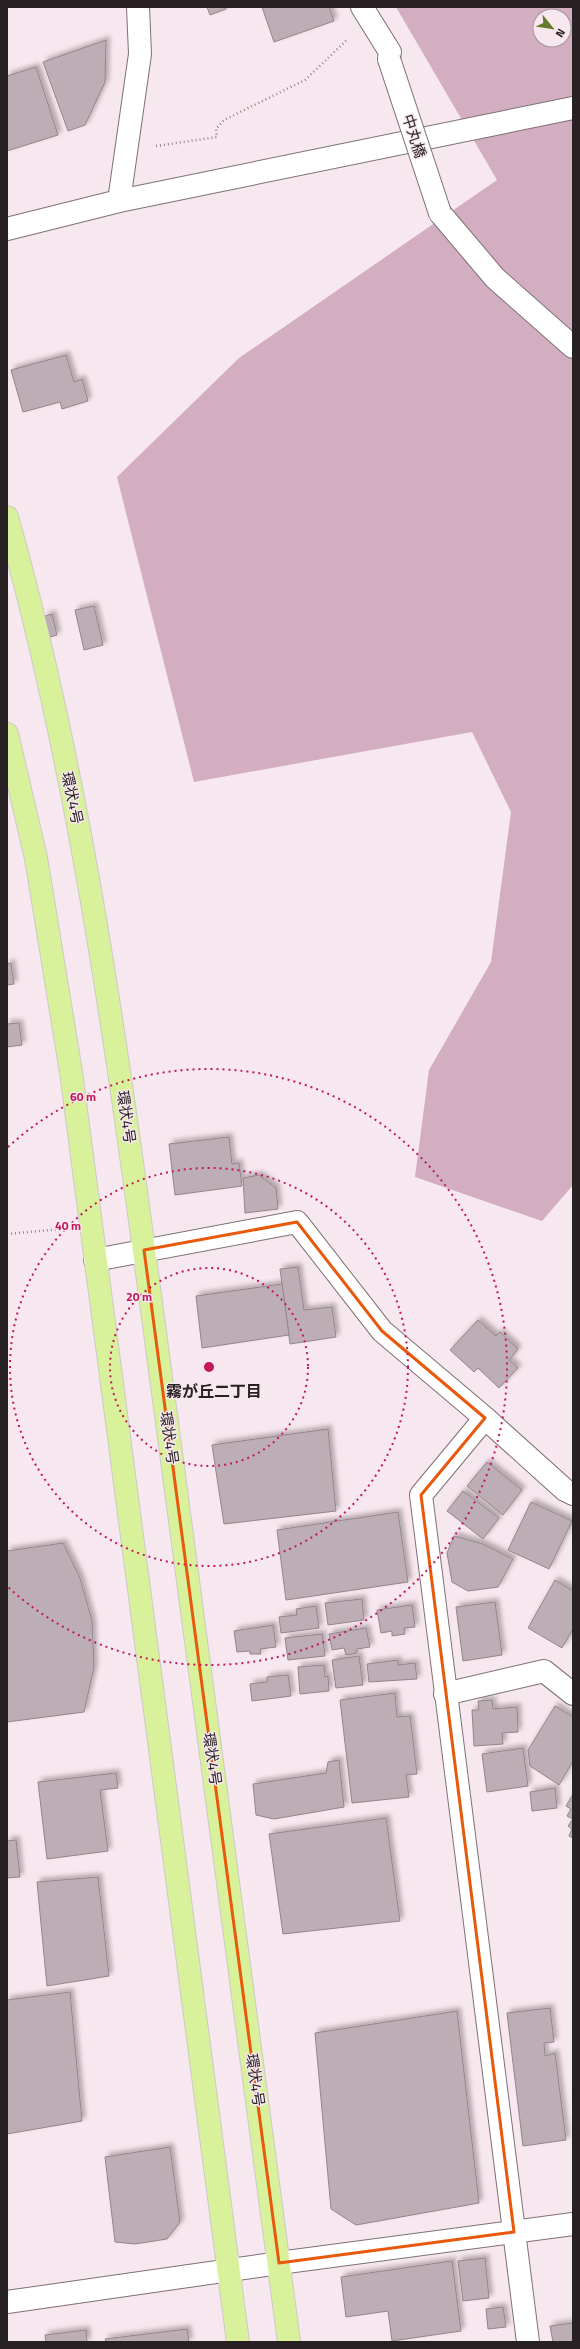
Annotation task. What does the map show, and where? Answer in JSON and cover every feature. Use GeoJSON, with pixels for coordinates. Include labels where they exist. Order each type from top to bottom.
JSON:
{"type":"FeatureCollection","features":[{"type":"Feature","properties":{"kind":"main road","name":"環状4号"},"geometry":{"type":"LineString","coordinates":[[7,517],[25,582],[83,844],[118,1063],[289,2342]]}},
{"type":"Feature","properties":{"kind":"main road"},"geometry":{"type":"LineString","coordinates":[[7,734],[37,866],[71,1072],[238,2342]]}},
{"type":"Feature","properties":{"kind":"street"},"geometry":{"type":"LineString","coordinates":[[119,201],[140,54],[138,7]]}},
{"type":"Feature","properties":{"kind":"street","name":"中丸橋"},"geometry":{"type":"LineString","coordinates":[[362,7],[390,52],[389,59],[440,213],[495,278],[573,347]]}},
{"type":"Feature","properties":{"kind":"street"},"geometry":{"type":"LineString","coordinates":[[7,229],[119,201],[573,108]]}},
{"type":"Feature","properties":{"kind":"street"},"geometry":{"type":"LineString","coordinates":[[95,1260],[297,1222],[382,1331],[485,1418],[565,1490],[573,1494]]}},
{"type":"Feature","properties":{"kind":"street"},"geometry":{"type":"LineString","coordinates":[[485,1418],[421,1495],[528,2342]]}},
{"type":"Feature","properties":{"kind":"street"},"geometry":{"type":"LineString","coordinates":[[445,1694],[544,1671],[573,1694]]}},
{"type":"Feature","properties":{"kind":"street"},"geometry":{"type":"LineString","coordinates":[[7,2302],[279,2263],[573,2224]]}},
{"type":"Feature","properties":{"kind":"path"},"geometry":{"type":"LineString","coordinates":[[126,150],[217,137],[216,129],[224,120],[306,80],[353,35]]}},
{"type":"Feature","properties":{"kind":"path"},"geometry":{"type":"LineString","coordinates":[[7,1234],[61,1228]]}},
{"type":"Feature","properties":{"kind":"highlighted area"},"geometry":{"type":"Polygon","coordinates":[[[297,1222],[382,1331],[485,1418],[421,1495],[514,2232],[279,2263],[144,1250],[297,1222]]]}},
{"type":"Feature","properties":{"kind":"shaded area"},"geometry":{"type":"Polygon","coordinates":[[[396,7],[573,7],[573,1185],[542,1221],[415,1177],[429,1070],[491,962],[511,812],[472,732],[194,782],[117,477],[239,358],[497,180],[396,7]]]}},
{"type":"Feature","properties":{"kind":"building"},"geometry":{"type":"Polygon","coordinates":[[[207,7],[226,7],[226,9],[210,15],[207,7]]]}},
{"type":"Feature","properties":{"kind":"building"},"geometry":{"type":"Polygon","coordinates":[[[262,7],[329,7],[334,21],[274,42],[262,7]]]}},
{"type":"Feature","properties":{"kind":"building"},"geometry":{"type":"Polygon","coordinates":[[[106,40],[105,82],[85,125],[68,131],[43,62],[106,40]]]}},
{"type":"Feature","properties":{"kind":"building"},"geometry":{"type":"Polygon","coordinates":[[[36,67],[58,135],[7,151],[7,76],[36,67]]]}},
{"type":"Feature","properties":{"kind":"building"},"geometry":{"type":"Polygon","coordinates":[[[66,355],[74,382],[82,379],[88,401],[62,409],[60,402],[23,412],[11,370],[66,355]]]}},
{"type":"Feature","properties":{"kind":"building"},"geometry":{"type":"Polygon","coordinates":[[[94,606],[103,645],[84,650],[75,610],[94,606]]]}},
{"type":"Feature","properties":{"kind":"building"},"geometry":{"type":"Polygon","coordinates":[[[52,614],[57,635],[50,637],[45,616],[52,614]]]}},
{"type":"Feature","properties":{"kind":"building"},"geometry":{"type":"Polygon","coordinates":[[[11,963],[14,984],[7,985],[7,964],[11,963]]]}},
{"type":"Feature","properties":{"kind":"building"},"geometry":{"type":"Polygon","coordinates":[[[19,1023],[22,1045],[7,1047],[7,1024],[19,1023]]]}},
{"type":"Feature","properties":{"kind":"building"},"geometry":{"type":"Polygon","coordinates":[[[229,1137],[232,1164],[239,1163],[242,1186],[175,1195],[169,1144],[229,1137]]]}},
{"type":"Feature","properties":{"kind":"building"},"geometry":{"type":"Polygon","coordinates":[[[259,1175],[276,1188],[278,1209],[245,1213],[243,1178],[259,1175]]]}},
{"type":"Feature","properties":{"kind":"building"},"geometry":{"type":"Polygon","coordinates":[[[298,1267],[304,1310],[332,1307],[336,1337],[290,1344],[280,1269],[298,1267]]]}},
{"type":"Feature","properties":{"kind":"building"},"geometry":{"type":"Polygon","coordinates":[[[282,1284],[289,1335],[202,1348],[196,1296],[282,1284]]]}},
{"type":"Feature","properties":{"kind":"building"},"geometry":{"type":"Polygon","coordinates":[[[478,1320],[496,1336],[500,1332],[518,1349],[509,1360],[518,1368],[499,1388],[478,1368],[474,1372],[450,1350],[478,1320]]]}},
{"type":"Feature","properties":{"kind":"building"},"geometry":{"type":"Polygon","coordinates":[[[328,1429],[336,1511],[224,1524],[212,1445],[328,1429]]]}},
{"type":"Feature","properties":{"kind":"building"},"geometry":{"type":"Polygon","coordinates":[[[487,1462],[522,1490],[503,1515],[467,1486],[487,1462]]]}},
{"type":"Feature","properties":{"kind":"building"},"geometry":{"type":"Polygon","coordinates":[[[463,1491],[499,1518],[483,1539],[447,1511],[463,1491]]]}},
{"type":"Feature","properties":{"kind":"building"},"geometry":{"type":"Polygon","coordinates":[[[531,1502],[572,1521],[549,1569],[508,1550],[531,1502]]]}},
{"type":"Feature","properties":{"kind":"building"},"geometry":{"type":"Polygon","coordinates":[[[398,1512],[408,1582],[286,1600],[277,1530],[398,1512]]]}},
{"type":"Feature","properties":{"kind":"building"},"geometry":{"type":"Polygon","coordinates":[[[454,1536],[483,1544],[513,1559],[498,1587],[468,1591],[452,1582],[447,1553],[454,1536]]]}},
{"type":"Feature","properties":{"kind":"building"},"geometry":{"type":"Polygon","coordinates":[[[63,1543],[80,1578],[92,1621],[94,1667],[84,1712],[7,1722],[7,1551],[63,1543]]]}},
{"type":"Feature","properties":{"kind":"building"},"geometry":{"type":"Polygon","coordinates":[[[555,1580],[573,1591],[573,1629],[562,1648],[528,1628],[555,1580]]]}},
{"type":"Feature","properties":{"kind":"building"},"geometry":{"type":"Polygon","coordinates":[[[362,1599],[364,1620],[328,1625],[325,1603],[362,1599]]]}},
{"type":"Feature","properties":{"kind":"building"},"geometry":{"type":"Polygon","coordinates":[[[495,1602],[502,1655],[463,1661],[456,1607],[495,1602]]]}},
{"type":"Feature","properties":{"kind":"building"},"geometry":{"type":"Polygon","coordinates":[[[412,1605],[415,1627],[404,1628],[405,1634],[392,1636],[392,1631],[381,1633],[377,1610],[412,1605]]]}},
{"type":"Feature","properties":{"kind":"building"},"geometry":{"type":"Polygon","coordinates":[[[316,1606],[319,1628],[281,1633],[279,1617],[297,1615],[296,1609],[316,1606]]]}},
{"type":"Feature","properties":{"kind":"building"},"geometry":{"type":"Polygon","coordinates":[[[273,1625],[276,1647],[260,1649],[261,1654],[250,1654],[250,1651],[237,1652],[234,1631],[273,1625]]]}},
{"type":"Feature","properties":{"kind":"building"},"geometry":{"type":"Polygon","coordinates":[[[366,1628],[370,1647],[357,1649],[357,1653],[346,1655],[344,1648],[332,1650],[329,1634],[366,1628]]]}},
{"type":"Feature","properties":{"kind":"building"},"geometry":{"type":"Polygon","coordinates":[[[322,1634],[325,1656],[288,1660],[285,1638],[322,1634]]]}},
{"type":"Feature","properties":{"kind":"building"},"geometry":{"type":"Polygon","coordinates":[[[359,1656],[363,1685],[336,1688],[332,1660],[359,1656]]]}},
{"type":"Feature","properties":{"kind":"building"},"geometry":{"type":"Polygon","coordinates":[[[398,1660],[398,1665],[415,1663],[417,1679],[369,1682],[367,1664],[398,1660]]]}},
{"type":"Feature","properties":{"kind":"building"},"geometry":{"type":"Polygon","coordinates":[[[324,1665],[325,1677],[328,1676],[329,1691],[300,1694],[298,1667],[324,1665]]]}},
{"type":"Feature","properties":{"kind":"building"},"geometry":{"type":"Polygon","coordinates":[[[288,1675],[291,1696],[252,1701],[250,1684],[267,1682],[267,1677],[288,1675]]]}},
{"type":"Feature","properties":{"kind":"building"},"geometry":{"type":"Polygon","coordinates":[[[395,1693],[397,1717],[410,1716],[417,1774],[406,1775],[409,1797],[352,1803],[340,1700],[395,1693]]]}},
{"type":"Feature","properties":{"kind":"building"},"geometry":{"type":"Polygon","coordinates":[[[492,1700],[493,1709],[517,1707],[518,1732],[502,1733],[503,1744],[474,1746],[472,1710],[479,1710],[478,1701],[492,1700]]]}},
{"type":"Feature","properties":{"kind":"building"},"geometry":{"type":"Polygon","coordinates":[[[555,1706],[573,1717],[573,1761],[559,1785],[530,1766],[528,1750],[555,1706]]]}},
{"type":"Feature","properties":{"kind":"building"},"geometry":{"type":"Polygon","coordinates":[[[523,1748],[528,1786],[487,1792],[482,1754],[523,1748]]]}},
{"type":"Feature","properties":{"kind":"building"},"geometry":{"type":"Polygon","coordinates":[[[339,1760],[344,1807],[274,1819],[256,1815],[253,1784],[326,1773],[328,1762],[339,1760]]]}},
{"type":"Feature","properties":{"kind":"building"},"geometry":{"type":"Polygon","coordinates":[[[116,1773],[118,1788],[100,1790],[108,1851],[47,1859],[38,1782],[116,1773]]]}},
{"type":"Feature","properties":{"kind":"building"},"geometry":{"type":"Polygon","coordinates":[[[555,1788],[557,1808],[532,1811],[530,1792],[555,1788]]]}},
{"type":"Feature","properties":{"kind":"building"},"geometry":{"type":"Polygon","coordinates":[[[572,1796],[573,1819],[567,1816],[571,1809],[566,1806],[572,1796]]]}},
{"type":"Feature","properties":{"kind":"building"},"geometry":{"type":"Polygon","coordinates":[[[386,1818],[400,1921],[283,1934],[269,1834],[386,1818]]]}},
{"type":"Feature","properties":{"kind":"building"},"geometry":{"type":"Polygon","coordinates":[[[573,1819],[573,1838],[569,1836],[572,1829],[568,1826],[573,1819]]]}},
{"type":"Feature","properties":{"kind":"building"},"geometry":{"type":"Polygon","coordinates":[[[16,1840],[20,1877],[7,1878],[7,1841],[16,1840]]]}},
{"type":"Feature","properties":{"kind":"building"},"geometry":{"type":"Polygon","coordinates":[[[98,1877],[109,1976],[47,1986],[37,1882],[98,1877]]]}},
{"type":"Feature","properties":{"kind":"building"},"geometry":{"type":"Polygon","coordinates":[[[70,1992],[82,2121],[7,2134],[7,2000],[70,1992]]]}},
{"type":"Feature","properties":{"kind":"building"},"geometry":{"type":"Polygon","coordinates":[[[550,2008],[554,2042],[544,2043],[545,2056],[555,2053],[566,2140],[523,2146],[507,2013],[550,2008]]]}},
{"type":"Feature","properties":{"kind":"building"},"geometry":{"type":"Polygon","coordinates":[[[457,2011],[479,2203],[356,2225],[331,2209],[315,2033],[457,2011]]]}},
{"type":"Feature","properties":{"kind":"building"},"geometry":{"type":"Polygon","coordinates":[[[170,2147],[180,2222],[167,2239],[135,2244],[115,2242],[105,2157],[170,2147]]]}},
{"type":"Feature","properties":{"kind":"building"},"geometry":{"type":"Polygon","coordinates":[[[485,2258],[489,2298],[463,2301],[458,2261],[485,2258]]]}},
{"type":"Feature","properties":{"kind":"building"},"geometry":{"type":"Polygon","coordinates":[[[452,2261],[461,2331],[392,2341],[388,2311],[346,2317],[341,2277],[452,2261]]]}},
{"type":"Feature","properties":{"kind":"building"},"geometry":{"type":"Polygon","coordinates":[[[503,2307],[506,2327],[488,2329],[486,2309],[503,2307]]]}},
{"type":"Feature","properties":{"kind":"building"},"geometry":{"type":"Polygon","coordinates":[[[573,2323],[573,2342],[553,2342],[550,2326],[573,2323]]]}},
{"type":"Feature","properties":{"kind":"building"},"geometry":{"type":"Polygon","coordinates":[[[187,2329],[189,2342],[106,2342],[105,2339],[187,2329]]]}},
{"type":"Feature","properties":{"kind":"building"},"geometry":{"type":"Polygon","coordinates":[[[86,2330],[87,2342],[46,2342],[45,2335],[86,2330]]]}},
{"type":"Feature","properties":{"kind":"district","name":"霧が丘二丁目"},"geometry":{"type":"Point","coordinates":[214,1391]}}]}
